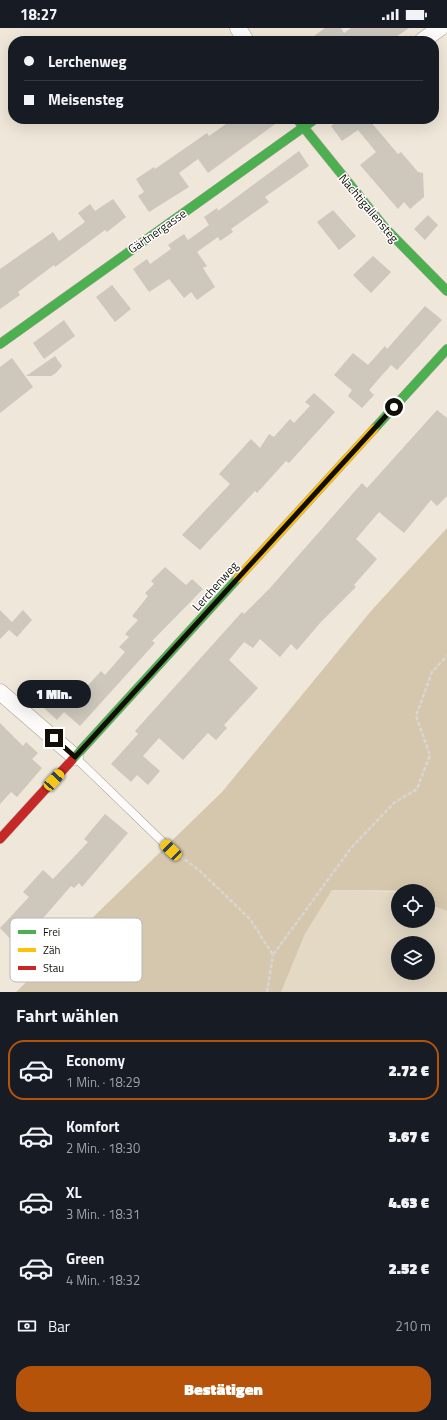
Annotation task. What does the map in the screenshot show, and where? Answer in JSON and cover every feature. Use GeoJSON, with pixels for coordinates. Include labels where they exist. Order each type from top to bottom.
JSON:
{"type":"FeatureCollection","features":[{"type":"Feature","properties":{"kind":"street"},"geometry":{"type":"LineString","coordinates":[[429,36],[440,28]]}},
{"type":"Feature","properties":{"kind":"street","name":"Nachtigallensteg"},"geometry":{"type":"LineString","coordinates":[[300,124],[385,228],[447,291]]}},
{"type":"Feature","properties":{"kind":"street","name":"Gärtnergasse"},"geometry":{"type":"LineString","coordinates":[[0,344],[308,124]]}},
{"type":"Feature","properties":{"kind":"street","name":"Lerchenweg"},"geometry":{"type":"LineString","coordinates":[[0,839],[447,349]]}},
{"type":"Feature","properties":{"kind":"street"},"geometry":{"type":"LineString","coordinates":[[0,692],[75,757]]}},
{"type":"Feature","properties":{"kind":"lane"},"geometry":{"type":"LineString","coordinates":[[75,757],[171,850]]}},
{"type":"Feature","properties":{"kind":"path"},"geometry":{"type":"LineString","coordinates":[[268,992],[273,955],[351,848],[394,803],[418,789],[430,755],[416,716],[432,672],[447,656]]}},
{"type":"Feature","properties":{"kind":"path"},"geometry":{"type":"LineString","coordinates":[[171,850],[200,871],[250,919],[273,955]]}},
{"type":"Feature","properties":{"kind":"shaded area"},"geometry":{"type":"Polygon","coordinates":[[[447,528],[447,911],[435,907],[435,884],[391,884],[391,891],[332,890],[305,934],[281,992],[16,992],[26,982],[142,982],[142,918],[92,918],[222,792],[371,611],[447,528]]]}},
{"type":"Feature","properties":{"kind":"shaded area"},"geometry":{"type":"Polygon","coordinates":[[[332,890],[391,892],[391,928],[435,928],[435,907],[447,911],[447,992],[281,992],[305,934],[332,890]]]}},
{"type":"Feature","properties":{"kind":"building"},"geometry":{"type":"Polygon","coordinates":[[[325,28],[341,28],[344,33],[351,28],[409,28],[397,36],[314,36],[325,28]]]}},
{"type":"Feature","properties":{"kind":"building"},"geometry":{"type":"Polygon","coordinates":[[[226,124],[275,124],[208,173],[198,159],[179,173],[189,187],[149,212],[138,196],[144,192],[136,179],[154,167],[155,169],[207,133],[209,136],[226,124]]]}},
{"type":"Feature","properties":{"kind":"building"},"geometry":{"type":"Polygon","coordinates":[[[334,124],[373,124],[398,154],[401,152],[418,172],[423,173],[424,197],[410,209],[404,202],[398,209],[360,165],[376,152],[358,130],[342,141],[331,126],[334,124]]]}},
{"type":"Feature","properties":{"kind":"building"},"geometry":{"type":"Polygon","coordinates":[[[299,151],[309,166],[265,197],[269,202],[231,229],[233,232],[220,241],[218,237],[197,252],[207,266],[203,268],[215,287],[197,300],[191,292],[184,298],[169,279],[149,292],[133,269],[147,259],[150,264],[171,249],[168,245],[184,234],[188,240],[209,225],[204,217],[217,208],[218,211],[299,151]]]}},
{"type":"Feature","properties":{"kind":"building"},"geometry":{"type":"Polygon","coordinates":[[[113,199],[126,217],[107,232],[105,230],[55,267],[54,265],[18,292],[20,295],[0,309],[0,269],[53,232],[59,241],[85,222],[78,213],[90,204],[95,211],[113,199]]]}},
{"type":"Feature","properties":{"kind":"building"},"geometry":{"type":"Polygon","coordinates":[[[333,210],[356,236],[339,250],[317,222],[333,210]]]}},
{"type":"Feature","properties":{"kind":"building"},"geometry":{"type":"Polygon","coordinates":[[[428,215],[438,225],[425,240],[414,229],[428,215]]]}},
{"type":"Feature","properties":{"kind":"building"},"geometry":{"type":"Polygon","coordinates":[[[373,256],[391,272],[371,293],[353,275],[373,256]]]}},
{"type":"Feature","properties":{"kind":"building"},"geometry":{"type":"Polygon","coordinates":[[[112,285],[131,309],[115,322],[96,297],[112,285]]]}},
{"type":"Feature","properties":{"kind":"building"},"geometry":{"type":"Polygon","coordinates":[[[425,306],[442,320],[397,370],[391,365],[369,390],[374,395],[362,408],[348,396],[352,390],[334,375],[353,353],[368,365],[385,346],[387,349],[425,306]]]}},
{"type":"Feature","properties":{"kind":"building"},"geometry":{"type":"Polygon","coordinates":[[[64,320],[75,336],[44,359],[33,343],[64,320]]]}},
{"type":"Feature","properties":{"kind":"building"},"geometry":{"type":"Polygon","coordinates":[[[55,356],[62,366],[56,373],[51,376],[26,376],[55,356]]]}},
{"type":"Feature","properties":{"kind":"building"},"geometry":{"type":"Polygon","coordinates":[[[12,358],[33,387],[0,413],[0,367],[12,358]]]}},
{"type":"Feature","properties":{"kind":"building"},"geometry":{"type":"Polygon","coordinates":[[[314,393],[335,412],[289,463],[286,461],[257,493],[255,491],[200,550],[182,535],[230,484],[219,474],[251,439],[260,448],[269,434],[274,437],[290,419],[294,423],[310,406],[305,402],[314,393]]]}},
{"type":"Feature","properties":{"kind":"building"},"geometry":{"type":"Polygon","coordinates":[[[437,410],[447,418],[447,496],[437,506],[431,500],[404,533],[379,512],[356,539],[377,559],[354,585],[356,587],[320,623],[297,650],[291,644],[280,657],[260,639],[253,648],[244,642],[229,660],[258,688],[224,725],[227,728],[216,740],[208,733],[183,760],[159,738],[143,756],[160,771],[148,785],[137,775],[131,782],[111,764],[138,734],[135,731],[242,612],[244,614],[270,588],[362,483],[367,488],[437,410]]]}},
{"type":"Feature","properties":{"kind":"building"},"geometry":{"type":"Polygon","coordinates":[[[165,567],[186,585],[192,579],[203,589],[152,641],[155,643],[80,726],[64,712],[57,720],[44,708],[64,687],[67,690],[73,683],[82,692],[101,671],[105,675],[125,652],[119,647],[129,637],[125,634],[138,620],[132,616],[148,596],[145,593],[154,584],[151,581],[165,567]]]}},
{"type":"Feature","properties":{"kind":"building"},"geometry":{"type":"Polygon","coordinates":[[[0,610],[12,622],[23,610],[32,620],[17,637],[9,630],[0,639],[0,610]]]}},
{"type":"Feature","properties":{"kind":"building"},"geometry":{"type":"Polygon","coordinates":[[[0,723],[23,746],[26,742],[38,753],[32,759],[42,768],[17,797],[11,792],[0,804],[0,723]]]}},
{"type":"Feature","properties":{"kind":"building"},"geometry":{"type":"Polygon","coordinates":[[[105,814],[128,833],[82,887],[79,883],[74,888],[71,886],[43,918],[10,918],[10,939],[0,928],[29,897],[23,892],[43,870],[53,879],[88,842],[84,839],[105,814]]]}},
{"type":"Feature","properties":{"kind":"traffic: fast"},"geometry":{"type":"LineString","coordinates":[[301,124],[385,228],[447,291]]}},
{"type":"Feature","properties":{"kind":"traffic: fast"},"geometry":{"type":"LineString","coordinates":[[0,344],[308,124]]}},
{"type":"Feature","properties":{"kind":"traffic: fast"},"geometry":{"type":"LineString","coordinates":[[374,429],[447,349]]}},
{"type":"Feature","properties":{"kind":"traffic: fast"},"geometry":{"type":"LineString","coordinates":[[72,760],[238,578]]}},
{"type":"Feature","properties":{"kind":"traffic: slow"},"geometry":{"type":"LineString","coordinates":[[238,578],[374,429]]}},
{"type":"Feature","properties":{"kind":"traffic: jam"},"geometry":{"type":"LineString","coordinates":[[0,839],[72,760]]}},
{"type":"Feature","properties":{"kind":"route"},"geometry":{"type":"LineString","coordinates":[[54,738],[75,757],[394,407]]}}]}
